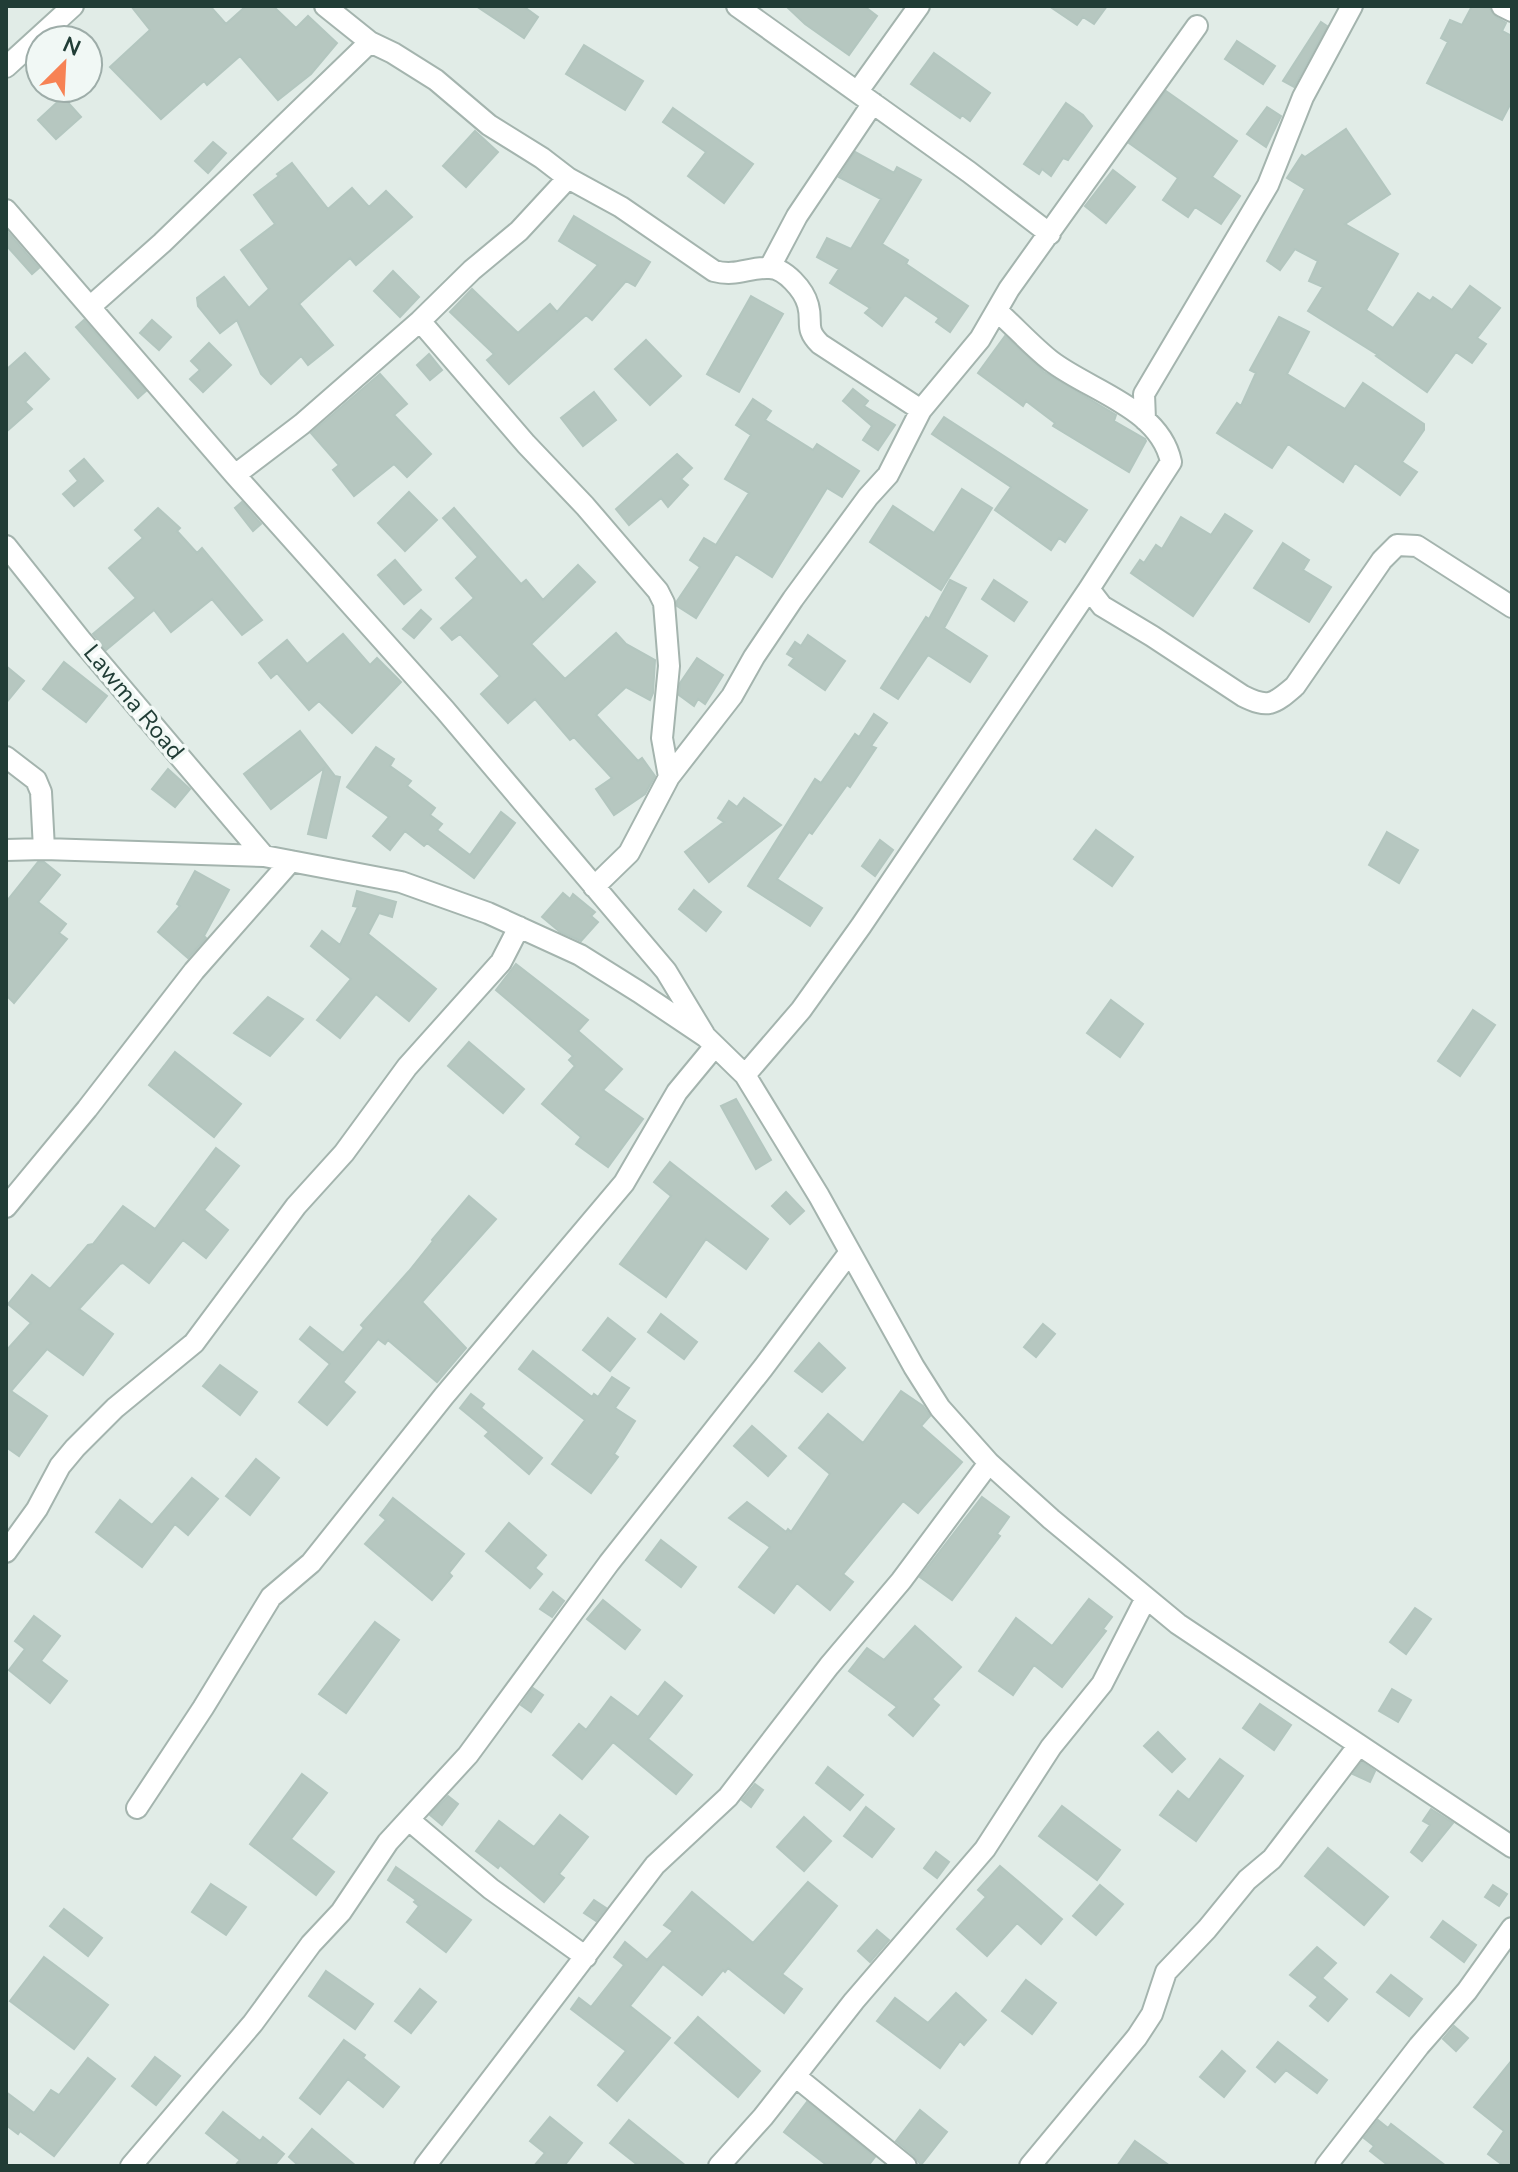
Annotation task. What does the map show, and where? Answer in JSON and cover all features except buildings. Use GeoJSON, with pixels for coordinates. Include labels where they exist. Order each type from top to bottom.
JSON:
{"type":"FeatureCollection","features":[{"type":"Feature","properties":{"kind":"street"},"geometry":{"type":"LineString","coordinates":[[6,67],[73,6]]}},
{"type":"Feature","properties":{"kind":"street"},"geometry":{"type":"LineString","coordinates":[[325,6],[370,42],[436,80],[489,125],[568,178],[621,207],[714,271],[728,275],[770,267],[784,273],[803,293],[809,307],[810,334],[820,344],[921,410]]}},
{"type":"Feature","properties":{"kind":"street"},"geometry":{"type":"LineString","coordinates":[[737,6],[969,172],[1050,234]]}},
{"type":"Feature","properties":{"kind":"street"},"geometry":{"type":"LineString","coordinates":[[770,267],[919,6]]}},
{"type":"Feature","properties":{"kind":"street"},"geometry":{"type":"LineString","coordinates":[[1145,420],[1144,394],[1268,185],[1303,97],[1352,6]]}},
{"type":"Feature","properties":{"kind":"street"},"geometry":{"type":"LineString","coordinates":[[1502,6],[1512,11]]}},
{"type":"Feature","properties":{"kind":"street"},"geometry":{"type":"LineString","coordinates":[[594,887],[629,853],[669,777],[732,696],[793,599],[868,497],[888,475],[921,410],[980,339],[1009,289],[1197,26]]}},
{"type":"Feature","properties":{"kind":"street"},"geometry":{"type":"LineString","coordinates":[[91,306],[162,243],[370,42]]}},
{"type":"Feature","properties":{"kind":"street"},"geometry":{"type":"LineString","coordinates":[[235,475],[302,424],[420,321],[472,270],[519,231],[568,178]]}},
{"type":"Feature","properties":{"kind":"street"},"geometry":{"type":"LineString","coordinates":[[6,210],[235,475],[445,710],[666,971],[710,1042]]}},
{"type":"Feature","properties":{"kind":"street"},"geometry":{"type":"LineString","coordinates":[[745,1075],[801,1010],[852,938],[1089,589],[1171,462],[1166,445],[1145,420],[1050,360],[997,311]]}},
{"type":"Feature","properties":{"kind":"street"},"geometry":{"type":"LineString","coordinates":[[420,321],[658,591],[664,603],[669,666],[662,738],[669,777]]}},
{"type":"Feature","properties":{"kind":"street"},"geometry":{"type":"LineString","coordinates":[[1117,400],[1144,394]]}},
{"type":"Feature","properties":{"kind":"street"},"geometry":{"type":"LineString","coordinates":[[1089,589],[1102,606],[1243,696],[1268,705],[1278,701],[1295,686],[1382,560],[1397,545],[1417,546],[1512,607]]}},
{"type":"Feature","properties":{"kind":"street","name":"Lawma Road"},"geometry":{"type":"LineString","coordinates":[[6,546],[264,856]]}},
{"type":"Feature","properties":{"kind":"street"},"geometry":{"type":"LineString","coordinates":[[6,757],[36,780],[41,792],[44,849]]}},
{"type":"Feature","properties":{"kind":"street"},"geometry":{"type":"LineString","coordinates":[[6,850],[264,856],[401,882],[488,913],[580,955],[639,992],[710,1042],[745,1075],[940,1408],[989,1463],[1051,1519],[1178,1624],[1512,1847]]}},
{"type":"Feature","properties":{"kind":"street"},"geometry":{"type":"LineString","coordinates":[[6,1207],[194,971],[291,861]]}},
{"type":"Feature","properties":{"kind":"street"},"geometry":{"type":"LineString","coordinates":[[6,1552],[37,1509],[60,1466],[115,1408],[194,1343],[296,1206],[344,1153],[407,1067],[501,962],[519,927]]}},
{"type":"Feature","properties":{"kind":"street"},"geometry":{"type":"LineString","coordinates":[[639,992],[666,971]]}},
{"type":"Feature","properties":{"kind":"street"},"geometry":{"type":"LineString","coordinates":[[137,1808],[271,1597],[311,1563],[444,1396],[624,1183],[710,1042]]}},
{"type":"Feature","properties":{"kind":"street"},"geometry":{"type":"LineString","coordinates":[[131,2166],[253,2023],[311,1944],[341,1912],[379,1853],[468,1755],[609,1563],[850,1252]]}},
{"type":"Feature","properties":{"kind":"street"},"geometry":{"type":"LineString","coordinates":[[425,2166],[655,1865],[728,1797],[829,1666],[901,1581],[989,1463]]}},
{"type":"Feature","properties":{"kind":"street"},"geometry":{"type":"LineString","coordinates":[[719,2166],[763,2117],[854,2001],[985,1849],[1051,1747],[1102,1684],[1146,1598]]}},
{"type":"Feature","properties":{"kind":"street"},"geometry":{"type":"LineString","coordinates":[[1030,2166],[1137,2037],[1152,2014],[1166,1972],[1247,1880],[1272,1859],[1359,1745]]}},
{"type":"Feature","properties":{"kind":"street"},"geometry":{"type":"LineString","coordinates":[[409,1820],[491,1889],[586,1957]]}},
{"type":"Feature","properties":{"kind":"street"},"geometry":{"type":"LineString","coordinates":[[1326,2166],[1419,2046],[1467,1991],[1512,1928]]}},
{"type":"Feature","properties":{"kind":"street"},"geometry":{"type":"LineString","coordinates":[[795,2076],[906,2166]]}}]}
